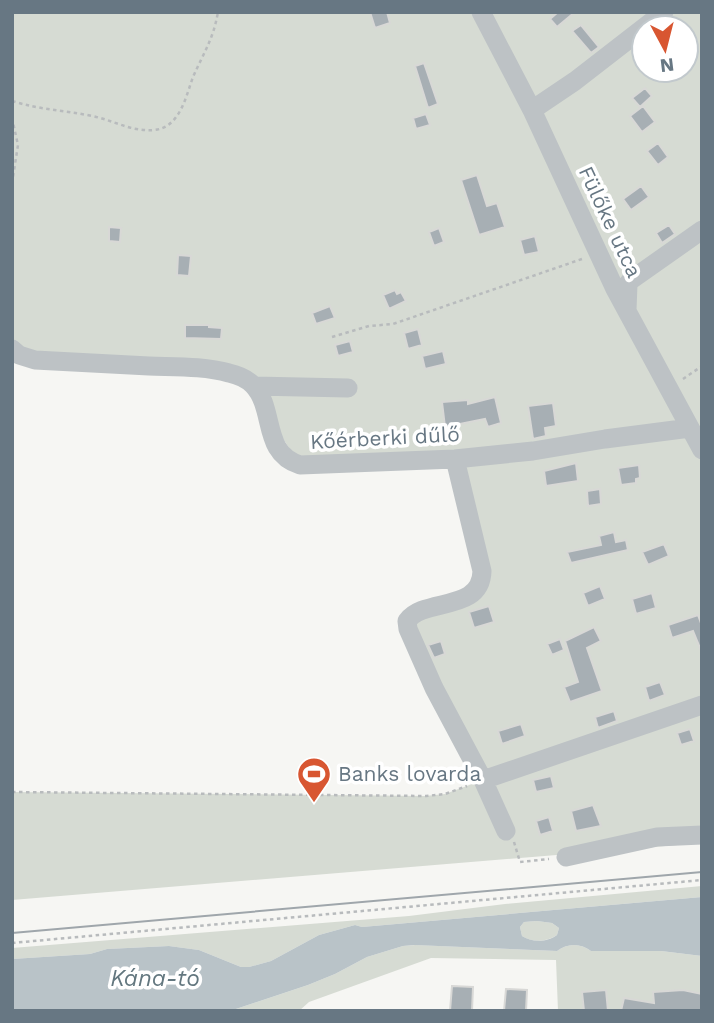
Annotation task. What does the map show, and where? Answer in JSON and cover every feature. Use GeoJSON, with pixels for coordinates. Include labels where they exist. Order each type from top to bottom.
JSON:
{"type":"FeatureCollection","features":[{"type":"Feature","properties":{"kind":"street","name":"Fülőke utca"},"geometry":{"type":"LineString","coordinates":[[481,12],[532,110],[627,312],[697,438]]}},
{"type":"Feature","properties":{"kind":"street"},"geometry":{"type":"LineString","coordinates":[[532,110],[664,12]]}},
{"type":"Feature","properties":{"kind":"street"},"geometry":{"type":"LineString","coordinates":[[627,312],[628,284],[631,280],[702,230]]}},
{"type":"Feature","properties":{"kind":"street"},"geometry":{"type":"LineString","coordinates":[[12,349],[19,355],[35,360],[229,372],[254,386],[348,388]]}},
{"type":"Feature","properties":{"kind":"street","name":"Kőérberki dűlő"},"geometry":{"type":"LineString","coordinates":[[254,386],[280,453],[287,461],[300,465],[455,459],[534,452],[605,439],[697,438]]}},
{"type":"Feature","properties":{"kind":"street"},"geometry":{"type":"LineString","coordinates":[[455,459],[482,580],[472,593],[459,601],[413,613],[407,621],[408,629],[434,688],[483,780],[506,831]]}},
{"type":"Feature","properties":{"kind":"street"},"geometry":{"type":"LineString","coordinates":[[483,780],[702,705]]}},
{"type":"Feature","properties":{"kind":"street"},"geometry":{"type":"LineString","coordinates":[[566,857],[657,837],[702,835]]}},
{"type":"Feature","properties":{"kind":"path"},"geometry":{"type":"LineString","coordinates":[[12,101],[45,111],[94,116],[137,129],[157,130],[177,116],[189,93],[193,78],[214,35],[218,12]]}},
{"type":"Feature","properties":{"kind":"path"},"geometry":{"type":"LineString","coordinates":[[12,118],[18,145],[12,183]]}},
{"type":"Feature","properties":{"kind":"path"},"geometry":{"type":"LineString","coordinates":[[332,337],[369,326],[393,324],[598,252]]}},
{"type":"Feature","properties":{"kind":"path"},"geometry":{"type":"LineString","coordinates":[[669,389],[702,366]]}},
{"type":"Feature","properties":{"kind":"path"},"geometry":{"type":"LineString","coordinates":[[12,792],[426,796],[445,794],[483,780]]}},
{"type":"Feature","properties":{"kind":"path"},"geometry":{"type":"LineString","coordinates":[[506,831],[512,833],[520,862],[566,857]]}},
{"type":"Feature","properties":{"kind":"path"},"geometry":{"type":"LineString","coordinates":[[12,943],[702,880]]}},
{"type":"Feature","properties":{"kind":"shaded area"},"geometry":{"type":"Polygon","coordinates":[[[12,12],[702,12],[702,843],[12,900],[12,792],[425,796],[445,794],[483,780],[408,629],[482,580],[455,459],[300,465],[244,378],[12,349],[12,12]]]}},
{"type":"Feature","properties":{"kind":"shaded area"},"geometry":{"type":"Polygon","coordinates":[[[702,886],[702,897],[362,927],[355,925],[319,935],[271,961],[249,967],[241,967],[199,950],[169,946],[107,949],[90,954],[12,959],[12,948],[409,916],[505,904],[702,886]]]}},
{"type":"Feature","properties":{"kind":"shaded area"},"geometry":{"type":"Polygon","coordinates":[[[524,922],[552,923],[559,928],[557,935],[540,941],[522,936],[520,927],[524,922]]]}},
{"type":"Feature","properties":{"kind":"shaded area"},"geometry":{"type":"Polygon","coordinates":[[[415,945],[557,951],[574,945],[591,951],[661,951],[702,956],[702,1011],[558,1011],[556,960],[431,958],[309,1002],[299,1011],[230,1011],[308,985],[367,957],[415,945]]]}},
{"type":"Feature","properties":{"kind":"water","name":"Kána-tó"},"geometry":{"type":"Polygon","coordinates":[[[702,897],[702,956],[661,951],[591,951],[574,945],[557,951],[414,945],[367,957],[308,985],[230,1011],[12,1011],[12,959],[90,954],[107,949],[169,946],[199,950],[241,967],[249,967],[271,961],[319,935],[355,925],[362,927],[702,897]],[[524,922],[520,927],[522,936],[535,941],[553,937],[557,935],[559,928],[552,923],[524,922]]]}},
{"type":"Feature","properties":{"kind":"building"},"geometry":{"type":"Polygon","coordinates":[[[370,12],[387,12],[390,23],[375,28],[370,12]]]}},
{"type":"Feature","properties":{"kind":"building"},"geometry":{"type":"Polygon","coordinates":[[[558,12],[575,12],[557,27],[550,19],[558,12]]]}},
{"type":"Feature","properties":{"kind":"building"},"geometry":{"type":"Polygon","coordinates":[[[581,25],[599,47],[591,53],[572,31],[581,25]]]}},
{"type":"Feature","properties":{"kind":"building"},"geometry":{"type":"Polygon","coordinates":[[[424,63],[438,104],[428,108],[415,66],[424,63]]]}},
{"type":"Feature","properties":{"kind":"building"},"geometry":{"type":"Polygon","coordinates":[[[645,88],[652,96],[640,107],[632,98],[645,88]]]}},
{"type":"Feature","properties":{"kind":"building"},"geometry":{"type":"Polygon","coordinates":[[[643,106],[655,122],[642,132],[630,116],[643,106]]]}},
{"type":"Feature","properties":{"kind":"building"},"geometry":{"type":"Polygon","coordinates":[[[426,114],[430,125],[416,129],[413,118],[426,114]]]}},
{"type":"Feature","properties":{"kind":"building"},"geometry":{"type":"Polygon","coordinates":[[[658,143],[668,157],[658,165],[647,151],[658,143]]]}},
{"type":"Feature","properties":{"kind":"building"},"geometry":{"type":"Polygon","coordinates":[[[477,175],[487,206],[497,203],[505,227],[479,235],[461,180],[477,175]]]}},
{"type":"Feature","properties":{"kind":"building"},"geometry":{"type":"Polygon","coordinates":[[[641,186],[649,197],[631,210],[623,199],[641,186]]]}},
{"type":"Feature","properties":{"kind":"building"},"geometry":{"type":"Polygon","coordinates":[[[669,225],[675,234],[662,243],[656,233],[669,225]]]}},
{"type":"Feature","properties":{"kind":"building"},"geometry":{"type":"Polygon","coordinates":[[[109,227],[121,228],[120,242],[109,241],[109,227]]]}},
{"type":"Feature","properties":{"kind":"building"},"geometry":{"type":"Polygon","coordinates":[[[439,228],[444,242],[434,246],[429,232],[439,228]]]}},
{"type":"Feature","properties":{"kind":"building"},"geometry":{"type":"Polygon","coordinates":[[[535,236],[539,252],[524,255],[520,240],[535,236]]]}},
{"type":"Feature","properties":{"kind":"building"},"geometry":{"type":"Polygon","coordinates":[[[178,255],[191,256],[189,276],[177,275],[178,255]]]}},
{"type":"Feature","properties":{"kind":"building"},"geometry":{"type":"Polygon","coordinates":[[[395,290],[397,294],[401,292],[406,301],[389,309],[383,295],[395,290]]]}},
{"type":"Feature","properties":{"kind":"building"},"geometry":{"type":"Polygon","coordinates":[[[330,306],[335,318],[316,324],[312,313],[330,306]]]}},
{"type":"Feature","properties":{"kind":"building"},"geometry":{"type":"Polygon","coordinates":[[[185,325],[222,328],[221,339],[185,338],[185,325]]]}},
{"type":"Feature","properties":{"kind":"building"},"geometry":{"type":"Polygon","coordinates":[[[418,329],[422,345],[408,349],[404,333],[418,329]]]}},
{"type":"Feature","properties":{"kind":"building"},"geometry":{"type":"Polygon","coordinates":[[[350,341],[353,352],[338,356],[335,345],[350,341]]]}},
{"type":"Feature","properties":{"kind":"building"},"geometry":{"type":"Polygon","coordinates":[[[443,351],[446,364],[425,369],[422,356],[443,351]]]}},
{"type":"Feature","properties":{"kind":"building"},"geometry":{"type":"Polygon","coordinates":[[[495,397],[501,423],[488,427],[485,419],[445,427],[442,402],[468,400],[468,404],[495,397]]]}},
{"type":"Feature","properties":{"kind":"building"},"geometry":{"type":"Polygon","coordinates":[[[553,403],[556,426],[545,428],[546,436],[533,439],[528,406],[553,403]]]}},
{"type":"Feature","properties":{"kind":"building"},"geometry":{"type":"Polygon","coordinates":[[[576,463],[578,481],[546,486],[544,471],[576,463]]]}},
{"type":"Feature","properties":{"kind":"building"},"geometry":{"type":"Polygon","coordinates":[[[639,465],[640,478],[636,479],[636,483],[621,485],[618,468],[639,465]]]}},
{"type":"Feature","properties":{"kind":"building"},"geometry":{"type":"Polygon","coordinates":[[[600,489],[601,504],[588,506],[587,491],[600,489]]]}},
{"type":"Feature","properties":{"kind":"building"},"geometry":{"type":"Polygon","coordinates":[[[614,532],[616,542],[626,540],[628,550],[571,563],[567,552],[601,545],[599,536],[614,532]]]}},
{"type":"Feature","properties":{"kind":"building"},"geometry":{"type":"Polygon","coordinates":[[[664,544],[669,556],[648,565],[642,552],[664,544]]]}},
{"type":"Feature","properties":{"kind":"building"},"geometry":{"type":"Polygon","coordinates":[[[600,586],[605,599],[588,606],[583,593],[600,586]]]}},
{"type":"Feature","properties":{"kind":"building"},"geometry":{"type":"Polygon","coordinates":[[[652,593],[656,608],[636,614],[632,599],[652,593]]]}},
{"type":"Feature","properties":{"kind":"building"},"geometry":{"type":"Polygon","coordinates":[[[489,606],[494,622],[474,628],[469,612],[489,606]]]}},
{"type":"Feature","properties":{"kind":"building"},"geometry":{"type":"Polygon","coordinates":[[[698,615],[702,626],[702,653],[693,631],[672,638],[668,625],[698,615]]]}},
{"type":"Feature","properties":{"kind":"building"},"geometry":{"type":"Polygon","coordinates":[[[594,627],[601,641],[587,648],[602,691],[570,702],[564,687],[578,682],[565,641],[594,627]]]}},
{"type":"Feature","properties":{"kind":"building"},"geometry":{"type":"Polygon","coordinates":[[[560,639],[564,650],[552,655],[547,644],[560,639]]]}},
{"type":"Feature","properties":{"kind":"building"},"geometry":{"type":"Polygon","coordinates":[[[441,641],[445,654],[434,658],[428,645],[441,641]]]}},
{"type":"Feature","properties":{"kind":"building"},"geometry":{"type":"Polygon","coordinates":[[[660,682],[665,695],[649,701],[645,687],[660,682]]]}},
{"type":"Feature","properties":{"kind":"building"},"geometry":{"type":"Polygon","coordinates":[[[614,711],[617,721],[598,728],[595,717],[614,711]]]}},
{"type":"Feature","properties":{"kind":"building"},"geometry":{"type":"Polygon","coordinates":[[[521,724],[525,736],[502,744],[498,731],[521,724]]]}},
{"type":"Feature","properties":{"kind":"building"},"geometry":{"type":"Polygon","coordinates":[[[690,729],[694,741],[681,745],[677,733],[690,729]]]}},
{"type":"Feature","properties":{"kind":"building"},"geometry":{"type":"Polygon","coordinates":[[[551,776],[554,788],[536,792],[533,780],[551,776]]]}},
{"type":"Feature","properties":{"kind":"building"},"geometry":{"type":"Polygon","coordinates":[[[593,805],[601,826],[576,831],[571,811],[593,805]]]}},
{"type":"Feature","properties":{"kind":"building"},"geometry":{"type":"Polygon","coordinates":[[[549,817],[553,831],[540,835],[536,821],[549,817]]]}},
{"type":"Feature","properties":{"kind":"building"},"geometry":{"type":"Polygon","coordinates":[[[452,986],[473,987],[472,1011],[450,1011],[452,986]]]}},
{"type":"Feature","properties":{"kind":"building"},"geometry":{"type":"Polygon","coordinates":[[[506,989],[527,990],[526,1011],[504,1011],[506,989]]]}},
{"type":"Feature","properties":{"kind":"building"},"geometry":{"type":"Polygon","coordinates":[[[606,990],[608,1011],[584,1011],[582,992],[606,990]]]}},
{"type":"Feature","properties":{"kind":"building"},"geometry":{"type":"Polygon","coordinates":[[[683,990],[702,994],[702,1011],[621,1011],[624,998],[654,1003],[653,992],[683,990]]]}},
{"type":"Feature","properties":{"kind":"tram line"},"geometry":{"type":"LineString","coordinates":[[12,933],[702,872]]}},
{"type":"Feature","properties":{"kind":"place","name":"Banks lovarda"},"geometry":{"type":"Point","coordinates":[314,804]}}]}
